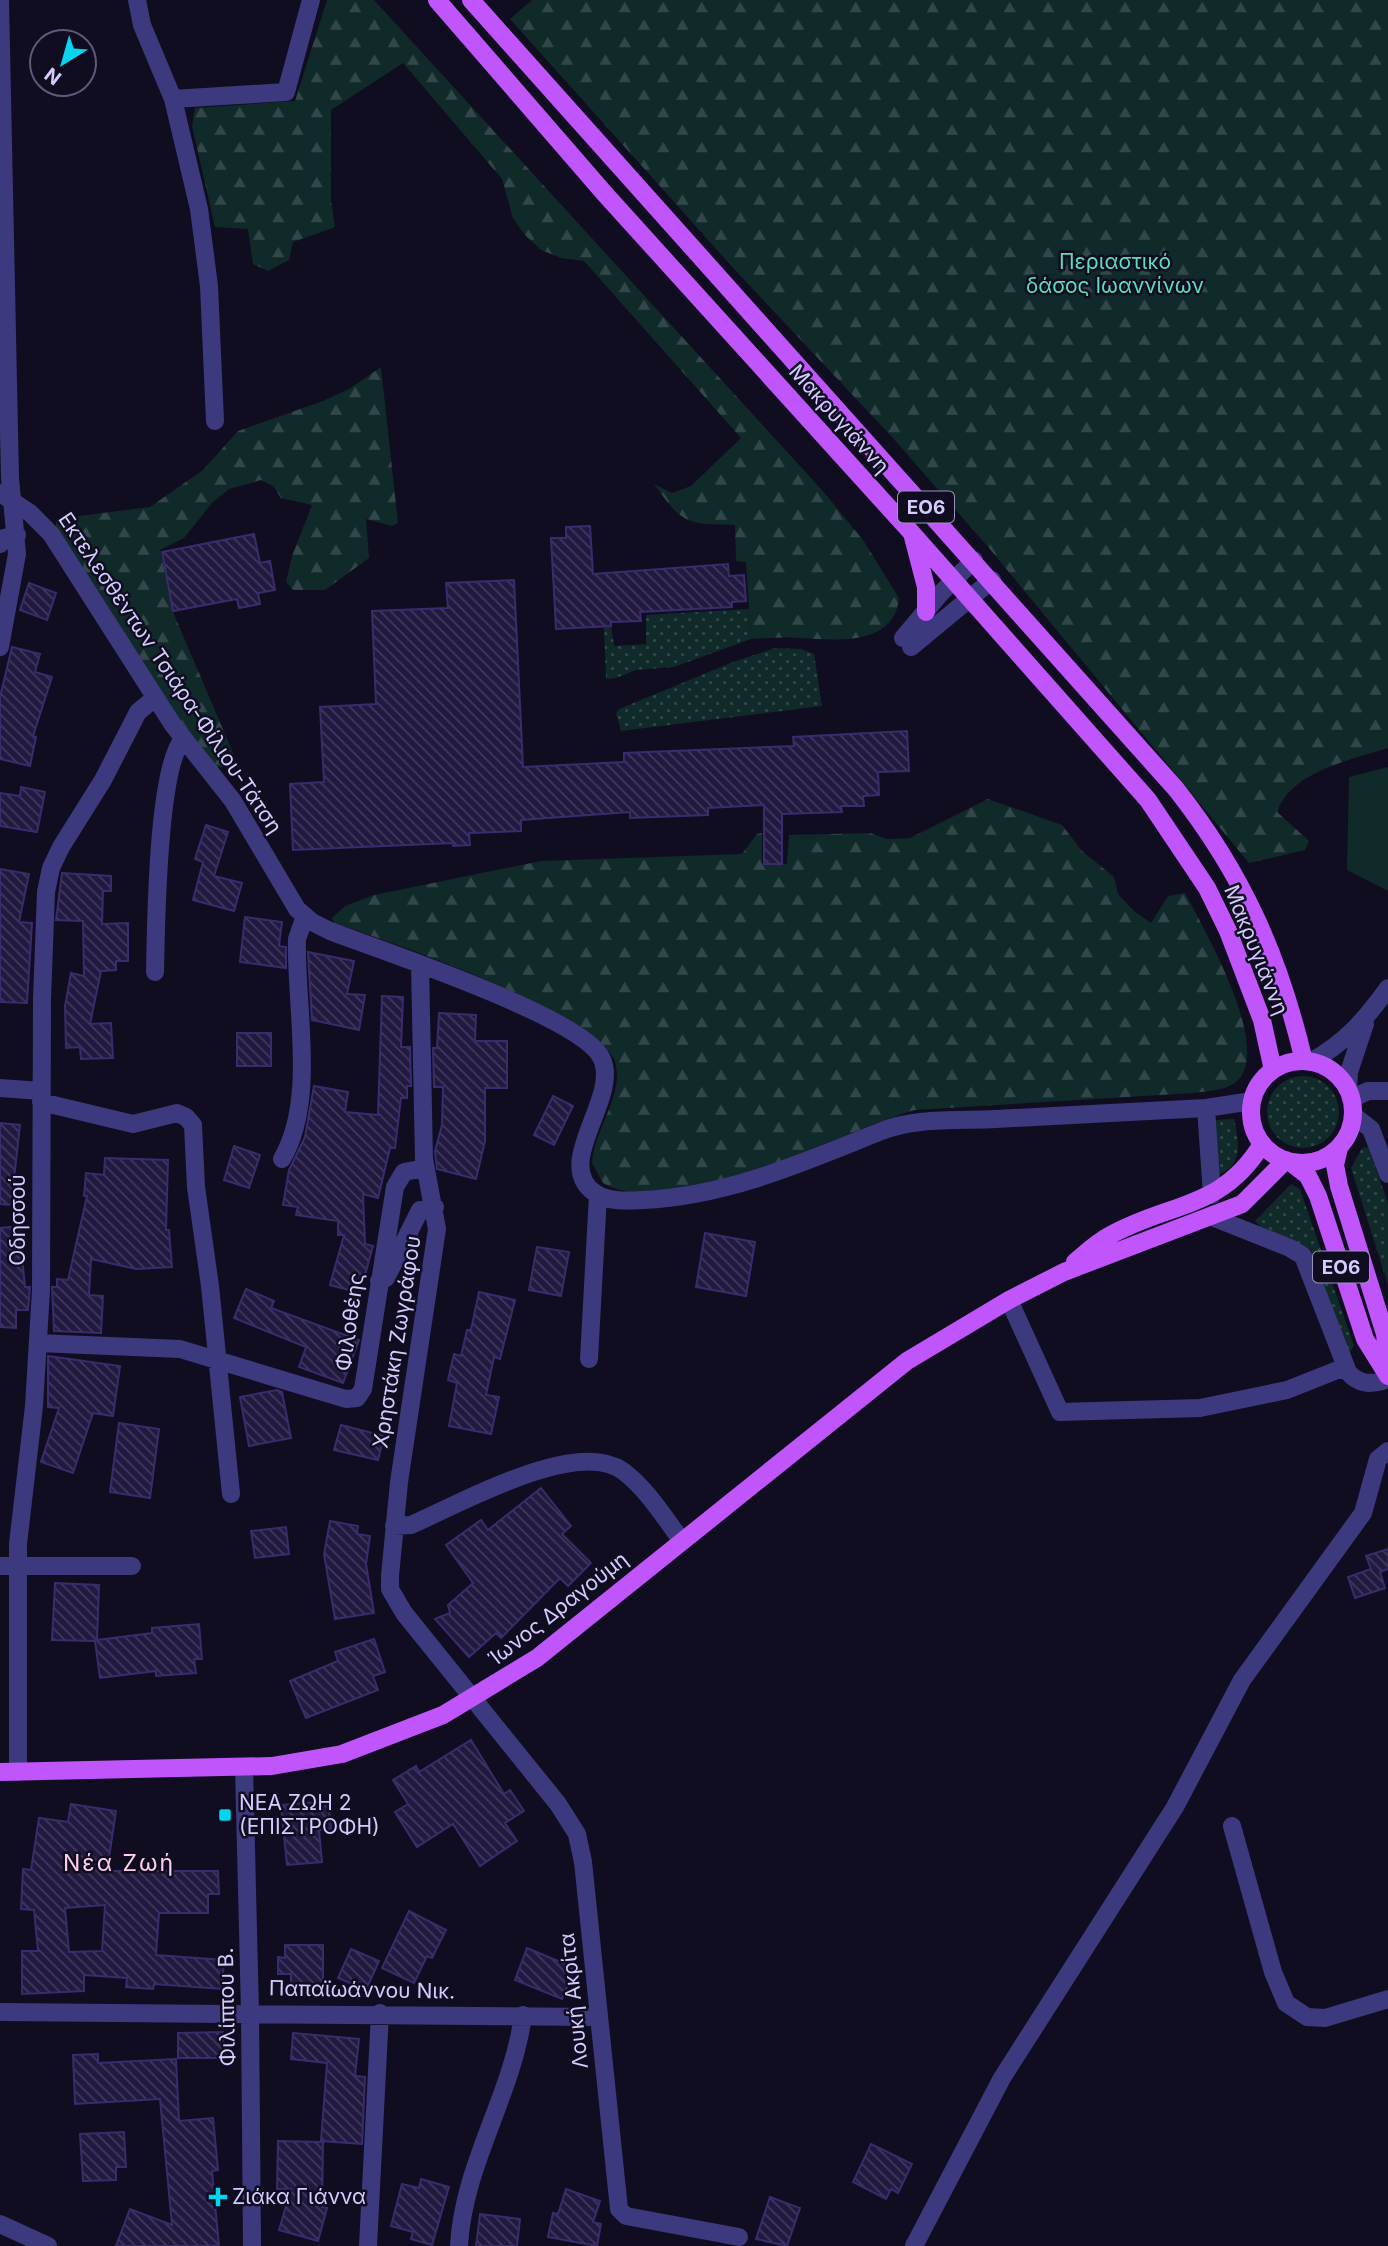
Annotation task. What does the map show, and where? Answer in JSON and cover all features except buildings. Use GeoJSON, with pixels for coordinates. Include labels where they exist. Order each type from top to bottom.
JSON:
{"type":"FeatureCollection","features":[{"type":"Feature","properties":{"kind":"main road","name":"Μακρυγιάννη"},"geometry":{"type":"LineString","coordinates":[[437,0],[605,194],[1132,781],[1183,849],[1208,888],[1228,931],[1262,1020],[1273,1070]]}},
{"type":"Feature","properties":{"kind":"main road","name":"Μακρυγιάννη"},"geometry":{"type":"LineString","coordinates":[[471,0],[992,580],[1208,829],[1236,872],[1257,917],[1293,1012],[1307,1062]]}},
{"type":"Feature","properties":{"kind":"main road"},"geometry":{"type":"LineString","coordinates":[[910,531],[925,579],[926,612]]}},
{"type":"Feature","properties":{"kind":"main road"},"geometry":{"type":"LineString","coordinates":[[1064,1272],[1108,1236],[1212,1195],[1234,1181],[1262,1144],[1252,1124],[1252,1101],[1264,1079],[1273,1070],[1307,1062],[1332,1071],[1351,1101]]}},
{"type":"Feature","properties":{"kind":"main road","name":"ΕΟ6"},"geometry":{"type":"LineString","coordinates":[[1351,1101],[1349,1132],[1339,1148],[1335,1165],[1339,1186],[1385,1334],[1388,1365]]}},
{"type":"Feature","properties":{"kind":"main road","name":"ΕΟ6"},"geometry":{"type":"LineString","coordinates":[[1262,1144],[1308,1176],[1318,1196],[1364,1339],[1388,1378]]}},
{"type":"Feature","properties":{"kind":"main road"},"geometry":{"type":"LineString","coordinates":[[1064,1272],[1246,1202],[1288,1161],[1315,1161],[1339,1148]]}},
{"type":"Feature","properties":{"kind":"main road","name":"Ίωνος Δραγούμη"},"geometry":{"type":"LineString","coordinates":[[9,1772],[244,1768],[296,1763],[342,1754],[421,1725],[472,1699],[537,1658],[891,1372],[1009,1300],[1064,1272]]}},
{"type":"Feature","properties":{"kind":"street"},"geometry":{"type":"LineString","coordinates":[[0,0],[5,496],[17,535],[15,570],[0,647]]}},
{"type":"Feature","properties":{"kind":"street"},"geometry":{"type":"LineString","coordinates":[[137,0],[142,25],[173,99],[199,209],[205,248],[215,421]]}},
{"type":"Feature","properties":{"kind":"street"},"geometry":{"type":"LineString","coordinates":[[173,99],[286,92],[312,0]]}},
{"type":"Feature","properties":{"kind":"street","name":"Εκτελεσθέντων Τσιάρα-Φίλιου-Τάτση"},"geometry":{"type":"LineString","coordinates":[[5,496],[30,513],[51,534],[155,698],[183,739],[233,801],[281,885],[305,916],[330,931],[420,964],[538,1013],[583,1040],[600,1056],[603,1084],[580,1162],[582,1176],[598,1195]]}},
{"type":"Feature","properties":{"kind":"street"},"geometry":{"type":"LineString","coordinates":[[0,544],[4,538],[17,535]]}},
{"type":"Feature","properties":{"kind":"street"},"geometry":{"type":"LineString","coordinates":[[974,560],[926,612],[907,642],[971,599],[992,580]]}},
{"type":"Feature","properties":{"kind":"street","name":"Οδησσού"},"geometry":{"type":"LineString","coordinates":[[9,1772],[9,1566],[38,1343],[43,937],[48,879],[55,858],[103,780],[134,718],[155,698]]}},
{"type":"Feature","properties":{"kind":"street"},"geometry":{"type":"LineString","coordinates":[[155,972],[157,869],[172,761],[183,739]]}},
{"type":"Feature","properties":{"kind":"street"},"geometry":{"type":"LineString","coordinates":[[282,1159],[294,1132],[300,1095],[297,949],[305,916]]}},
{"type":"Feature","properties":{"kind":"street","name":"Χρηστάκη Ζωγράφου"},"geometry":{"type":"LineString","coordinates":[[420,964],[425,1168],[435,1207],[436,1235],[394,1526],[389,1583],[393,1596],[472,1699]]}},
{"type":"Feature","properties":{"kind":"street"},"geometry":{"type":"LineString","coordinates":[[1307,1062],[1348,1037],[1367,1018],[1388,988]]}},
{"type":"Feature","properties":{"kind":"street"},"geometry":{"type":"LineString","coordinates":[[1367,1018],[1349,1072],[1351,1101],[1371,1129],[1388,1174]]}},
{"type":"Feature","properties":{"kind":"street"},"geometry":{"type":"LineString","coordinates":[[0,1088],[41,1096],[133,1124],[172,1112],[190,1121],[231,1494]]}},
{"type":"Feature","properties":{"kind":"street"},"geometry":{"type":"LineString","coordinates":[[1351,1101],[1368,1091],[1388,1091]]}},
{"type":"Feature","properties":{"kind":"street"},"geometry":{"type":"LineString","coordinates":[[589,1359],[598,1195],[616,1200],[660,1199],[722,1189],[908,1124],[1206,1108],[1252,1101]]}},
{"type":"Feature","properties":{"kind":"street"},"geometry":{"type":"LineString","coordinates":[[1206,1108],[1212,1195]]}},
{"type":"Feature","properties":{"kind":"street","name":"Φιλοθέης"},"geometry":{"type":"LineString","coordinates":[[217,1359],[346,1399],[358,1398],[363,1389],[397,1182],[407,1171],[425,1168]]}},
{"type":"Feature","properties":{"kind":"street"},"geometry":{"type":"LineString","coordinates":[[379,1281],[386,1278],[418,1213],[424,1207],[435,1207]]}},
{"type":"Feature","properties":{"kind":"street"},"geometry":{"type":"LineString","coordinates":[[1212,1217],[1290,1248],[1303,1256],[1345,1367],[1360,1382],[1372,1383],[1388,1378]]}},
{"type":"Feature","properties":{"kind":"street"},"geometry":{"type":"LineString","coordinates":[[1009,1300],[1060,1412],[1200,1408],[1287,1390],[1345,1367]]}},
{"type":"Feature","properties":{"kind":"street"},"geometry":{"type":"LineString","coordinates":[[38,1343],[160,1346],[217,1359]]}},
{"type":"Feature","properties":{"kind":"street"},"geometry":{"type":"LineString","coordinates":[[914,2246],[1002,2078],[1175,1807],[1242,1680],[1363,1513],[1378,1459],[1388,1451]]}},
{"type":"Feature","properties":{"kind":"street"},"geometry":{"type":"LineString","coordinates":[[394,1526],[411,1525],[531,1472],[561,1464],[595,1462],[614,1466],[632,1479],[682,1541]]}},
{"type":"Feature","properties":{"kind":"street"},"geometry":{"type":"LineString","coordinates":[[9,1566],[132,1566]]}},
{"type":"Feature","properties":{"kind":"street","name":"Λουκή Ακρίτα"},"geometry":{"type":"LineString","coordinates":[[472,1699],[558,1804],[577,1834],[583,1862],[597,2017],[622,2214],[739,2236]]}},
{"type":"Feature","properties":{"kind":"street","name":"Φιλίππου Β."},"geometry":{"type":"LineString","coordinates":[[244,1768],[252,2246]]}},
{"type":"Feature","properties":{"kind":"street"},"geometry":{"type":"LineString","coordinates":[[1232,1826],[1272,1972],[1279,1991],[1292,2010],[1307,2017],[1325,2018],[1388,1998]]}},
{"type":"Feature","properties":{"kind":"street","name":"Παπαϊωάννου Νικ."},"geometry":{"type":"LineString","coordinates":[[0,2012],[380,2013],[597,2017]]}},
{"type":"Feature","properties":{"kind":"street"},"geometry":{"type":"LineString","coordinates":[[368,2246],[380,2013]]}},
{"type":"Feature","properties":{"kind":"street"},"geometry":{"type":"LineString","coordinates":[[459,2246],[465,2207],[488,2126],[516,2056],[523,2015]]}},
{"type":"Feature","properties":{"kind":"street"},"geometry":{"type":"LineString","coordinates":[[0,2224],[48,2246]]}},
{"type":"Feature","properties":{"kind":"green space"},"geometry":{"type":"Polygon","coordinates":[[[327,0],[374,0],[822,490],[863,540],[899,598],[895,614],[886,625],[875,633],[846,639],[751,639],[746,562],[736,561],[735,525],[687,520],[672,508],[654,484],[672,493],[691,486],[741,438],[584,261],[561,258],[541,250],[525,235],[513,218],[502,179],[403,63],[331,110],[331,201],[335,227],[293,242],[289,260],[268,271],[253,264],[248,229],[215,227],[192,126],[195,108],[295,101],[327,0]]]}},
{"type":"Feature","properties":{"kind":"green space","name":"Περιαστικό δάσος Ιωαννίνων"},"geometry":{"type":"Polygon","coordinates":[[[532,0],[1388,0],[1388,748],[1324,769],[1295,786],[1284,798],[1277,812],[1309,841],[1305,850],[1249,863],[989,548],[892,437],[735,270],[510,19],[532,0]]]}},
{"type":"Feature","properties":{"kind":"green space"},"geometry":{"type":"Polygon","coordinates":[[[381,367],[398,523],[392,526],[366,519],[369,558],[325,590],[293,590],[286,582],[292,556],[312,505],[281,498],[273,486],[261,480],[229,489],[212,503],[184,538],[160,550],[173,612],[239,767],[215,767],[197,747],[56,529],[56,522],[63,518],[150,507],[203,470],[238,431],[323,401],[349,389],[381,367]]]}},
{"type":"Feature","properties":{"kind":"green space"},"geometry":{"type":"Polygon","coordinates":[[[749,609],[751,639],[674,667],[636,670],[606,679],[604,626],[611,626],[614,646],[646,644],[646,615],[749,609]]]}},
{"type":"Feature","properties":{"kind":"green space"},"geometry":{"type":"Polygon","coordinates":[[[775,648],[801,649],[814,654],[822,706],[621,731],[616,713],[619,709],[733,662],[775,648]]]}},
{"type":"Feature","properties":{"kind":"green space"},"geometry":{"type":"Polygon","coordinates":[[[1388,767],[1388,891],[1347,870],[1349,777],[1388,767]]]}},
{"type":"Feature","properties":{"kind":"green space"},"geometry":{"type":"Polygon","coordinates":[[[988,799],[1062,825],[1082,851],[1114,877],[1118,894],[1134,911],[1151,923],[1168,896],[1185,893],[1219,958],[1241,1014],[1246,1040],[1246,1062],[1239,1079],[1224,1088],[1193,1093],[915,1110],[803,1153],[713,1183],[671,1192],[634,1192],[603,1183],[592,1163],[597,1138],[612,1102],[617,1078],[616,1065],[604,1045],[575,1024],[536,1003],[443,962],[334,923],[332,918],[345,906],[374,895],[541,861],[742,854],[757,834],[762,833],[762,864],[787,864],[789,835],[870,833],[887,839],[910,838],[988,799]]]}},
{"type":"Feature","properties":{"kind":"green space"},"geometry":{"type":"Polygon","coordinates":[[[1310,1076],[1329,1086],[1337,1098],[1337,1126],[1329,1138],[1317,1146],[1296,1148],[1277,1138],[1269,1126],[1267,1105],[1277,1086],[1289,1078],[1310,1076]]]}},
{"type":"Feature","properties":{"kind":"green space"},"geometry":{"type":"Polygon","coordinates":[[[1234,1119],[1238,1145],[1236,1160],[1226,1171],[1217,1175],[1214,1124],[1216,1120],[1234,1119]]]}},
{"type":"Feature","properties":{"kind":"green space"},"geometry":{"type":"Polygon","coordinates":[[[1368,1147],[1388,1203],[1388,1285],[1351,1168],[1362,1148],[1368,1147]]]}},
{"type":"Feature","properties":{"kind":"green space"},"geometry":{"type":"Polygon","coordinates":[[[1291,1184],[1300,1189],[1354,1346],[1350,1352],[1343,1343],[1311,1250],[1261,1227],[1255,1221],[1291,1184]]]}},
{"type":"Feature","properties":{"kind":"place","name":"ΝΕΑ ΖΩΗ 2 (ΕΠΙΣΤΡΟΦΗ)"},"geometry":{"type":"Point","coordinates":[225,1815]}},
{"type":"Feature","properties":{"kind":"place","name":"Ζιάκα Γιάννα"},"geometry":{"type":"Point","coordinates":[218,2197]}},
{"type":"Feature","properties":{"kind":"district","name":"Νέα Ζωή"},"geometry":{"type":"Point","coordinates":[119,1863]}}]}
